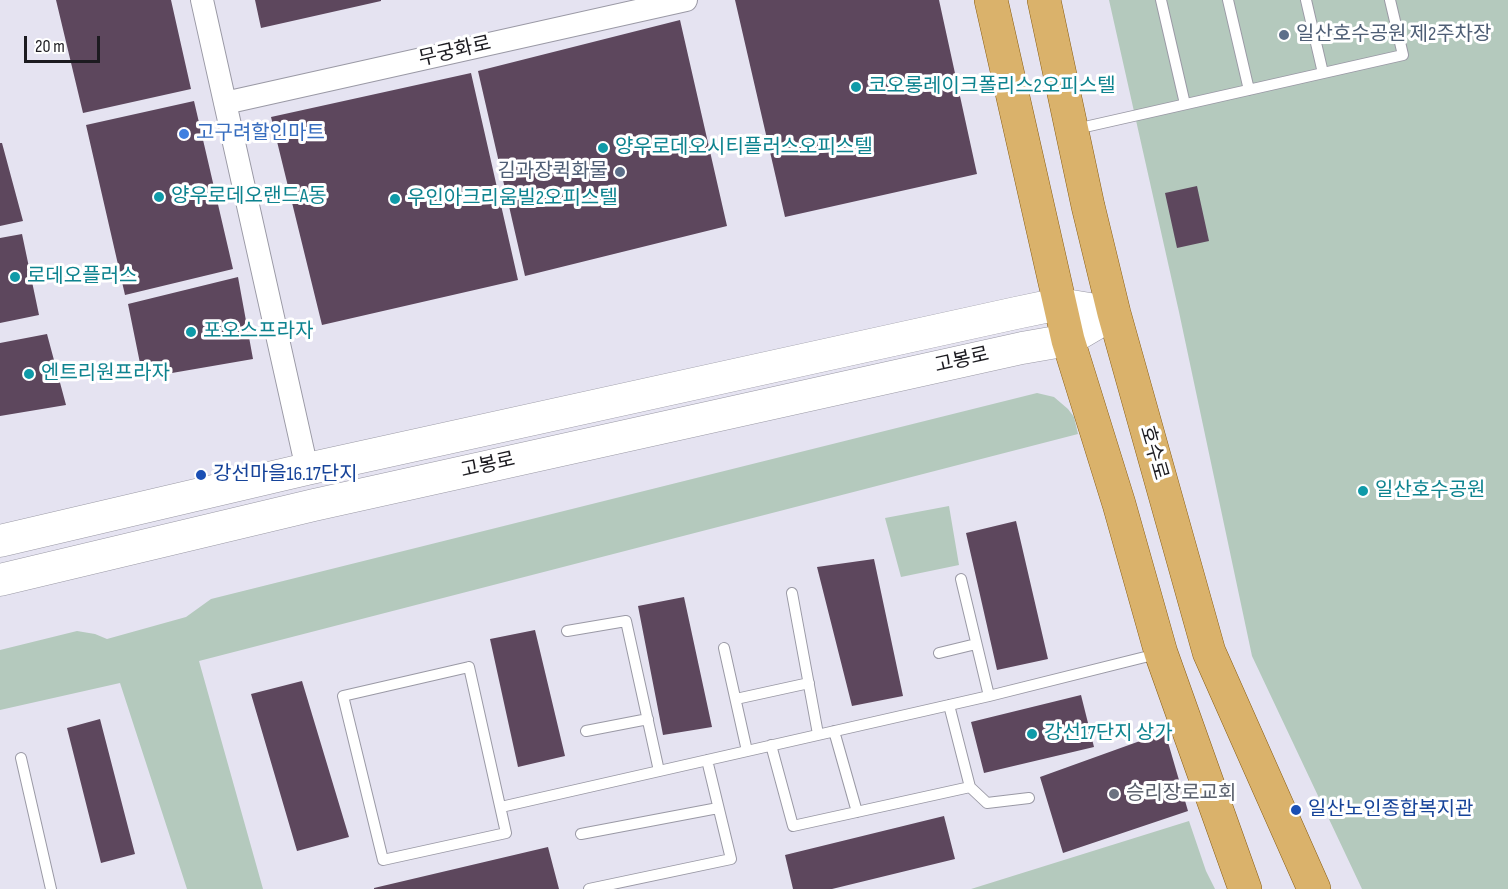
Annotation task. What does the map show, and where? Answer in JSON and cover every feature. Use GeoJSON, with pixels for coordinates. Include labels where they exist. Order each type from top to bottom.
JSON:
{"type":"FeatureCollection","features":[{"type":"Feature","properties":{"kind":"main road"},"geometry":{"type":"LineString","coordinates":[[991,0],[1068,340],[1119,504],[1161,653],[1245,889]]}},
{"type":"Feature","properties":{"kind":"main road","name":"호수로"},"geometry":{"type":"LineString","coordinates":[[1044,0],[1088,206],[1114,313],[1209,652],[1314,889]]}},
{"type":"Feature","properties":{"kind":"main road","name":"고봉로"},"geometry":{"type":"LineString","coordinates":[[0,541],[307,469],[1059,304],[1114,313]]}},
{"type":"Feature","properties":{"kind":"main road","name":"고봉로"},"geometry":{"type":"LineString","coordinates":[[0,580],[314,505],[1022,348],[1068,340],[1114,313]]}},
{"type":"Feature","properties":{"kind":"street"},"geometry":{"type":"LineString","coordinates":[[202,0],[307,469]]}},
{"type":"Feature","properties":{"kind":"street","name":"무궁화로"},"geometry":{"type":"LineString","coordinates":[[225,103],[686,0]]}},
{"type":"Feature","properties":{"kind":"lane"},"geometry":{"type":"LineString","coordinates":[[1161,0],[1185,104]]}},
{"type":"Feature","properties":{"kind":"lane"},"geometry":{"type":"LineString","coordinates":[[1228,0],[1248,90]]}},
{"type":"Feature","properties":{"kind":"lane"},"geometry":{"type":"LineString","coordinates":[[1306,0],[1323,73]]}},
{"type":"Feature","properties":{"kind":"lane"},"geometry":{"type":"LineString","coordinates":[[1073,130],[1403,56],[1390,0]]}},
{"type":"Feature","properties":{"kind":"lane"},"geometry":{"type":"LineString","coordinates":[[961,579],[989,696]]}},
{"type":"Feature","properties":{"kind":"lane"},"geometry":{"type":"LineString","coordinates":[[792,593],[818,734]]}},
{"type":"Feature","properties":{"kind":"lane"},"geometry":{"type":"LineString","coordinates":[[567,631],[626,621],[659,771]]}},
{"type":"Feature","properties":{"kind":"lane"},"geometry":{"type":"LineString","coordinates":[[939,653],[976,644]]}},
{"type":"Feature","properties":{"kind":"lane"},"geometry":{"type":"LineString","coordinates":[[724,648],[747,751]]}},
{"type":"Feature","properties":{"kind":"lane"},"geometry":{"type":"LineString","coordinates":[[501,807],[989,696],[1161,653]]}},
{"type":"Feature","properties":{"kind":"lane"},"geometry":{"type":"LineString","coordinates":[[470,667],[501,807],[506,833],[383,860],[343,696],[470,667]]}},
{"type":"Feature","properties":{"kind":"lane"},"geometry":{"type":"LineString","coordinates":[[736,699],[809,683]]}},
{"type":"Feature","properties":{"kind":"lane"},"geometry":{"type":"LineString","coordinates":[[949,705],[970,787],[987,803],[1029,798]]}},
{"type":"Feature","properties":{"kind":"lane"},"geometry":{"type":"LineString","coordinates":[[586,730],[648,719]]}},
{"type":"Feature","properties":{"kind":"lane"},"geometry":{"type":"LineString","coordinates":[[834,731],[857,812]]}},
{"type":"Feature","properties":{"kind":"lane"},"geometry":{"type":"LineString","coordinates":[[771,745],[793,826],[970,787]]}},
{"type":"Feature","properties":{"kind":"lane"},"geometry":{"type":"LineString","coordinates":[[21,758],[51,889]]}},
{"type":"Feature","properties":{"kind":"lane"},"geometry":{"type":"LineString","coordinates":[[589,889],[730,859],[707,760]]}},
{"type":"Feature","properties":{"kind":"lane"},"geometry":{"type":"LineString","coordinates":[[581,834],[718,808]]}},
{"type":"Feature","properties":{"kind":"green space","name":"일산호수공원"},"geometry":{"type":"Polygon","coordinates":[[[1109,0],[1508,0],[1508,889],[1362,889],[1252,656],[1179,312],[1109,0]]]}},
{"type":"Feature","properties":{"kind":"green space"},"geometry":{"type":"Polygon","coordinates":[[[1037,393],[1054,397],[1068,409],[1074,417],[1078,434],[199,661],[263,889],[187,889],[120,683],[0,710],[0,650],[77,631],[107,639],[186,617],[211,599],[1037,393]]]}},
{"type":"Feature","properties":{"kind":"green space"},"geometry":{"type":"Polygon","coordinates":[[[949,506],[959,565],[901,577],[885,518],[949,506]]]}},
{"type":"Feature","properties":{"kind":"green space"},"geometry":{"type":"Polygon","coordinates":[[[1189,821],[1206,871],[1215,889],[971,889],[1189,821]]]}},
{"type":"Feature","properties":{"kind":"building"},"geometry":{"type":"Polygon","coordinates":[[[56,0],[171,0],[191,89],[83,113],[56,0]]]}},
{"type":"Feature","properties":{"kind":"building"},"geometry":{"type":"Polygon","coordinates":[[[255,0],[381,0],[381,1],[261,28],[255,0]]]}},
{"type":"Feature","properties":{"kind":"building","name":"코오롱레이크폴리스2오피스텔"},"geometry":{"type":"Polygon","coordinates":[[[735,0],[939,0],[977,174],[785,217],[735,0]]]}},
{"type":"Feature","properties":{"kind":"building","name":"양우로데오시티플러스오피스텔"},"geometry":{"type":"Polygon","coordinates":[[[680,20],[727,226],[525,276],[478,71],[680,20]]]}},
{"type":"Feature","properties":{"kind":"building","name":"우인아크리움빌2오피스텔"},"geometry":{"type":"Polygon","coordinates":[[[471,73],[518,280],[322,325],[271,117],[471,73]]]}},
{"type":"Feature","properties":{"kind":"building","name":"양우로데오랜드A동"},"geometry":{"type":"Polygon","coordinates":[[[194,101],[233,269],[125,295],[86,125],[194,101]]]}},
{"type":"Feature","properties":{"kind":"building"},"geometry":{"type":"Polygon","coordinates":[[[0,143],[2,143],[23,221],[0,226],[0,143]]]}},
{"type":"Feature","properties":{"kind":"building"},"geometry":{"type":"Polygon","coordinates":[[[1197,186],[1209,241],[1177,248],[1165,193],[1197,186]]]}},
{"type":"Feature","properties":{"kind":"building","name":"로데오플러스"},"geometry":{"type":"Polygon","coordinates":[[[22,234],[39,315],[0,323],[0,238],[22,234]]]}},
{"type":"Feature","properties":{"kind":"building","name":"포오스프라자"},"geometry":{"type":"Polygon","coordinates":[[[238,277],[253,359],[143,378],[128,304],[238,277]]]}},
{"type":"Feature","properties":{"kind":"building","name":"엔트리원프라자"},"geometry":{"type":"Polygon","coordinates":[[[47,334],[66,405],[0,416],[0,343],[47,334]]]}},
{"type":"Feature","properties":{"kind":"building"},"geometry":{"type":"Polygon","coordinates":[[[1016,521],[1048,659],[997,670],[966,533],[1016,521]]]}},
{"type":"Feature","properties":{"kind":"building"},"geometry":{"type":"Polygon","coordinates":[[[874,559],[903,696],[852,706],[817,567],[874,559]]]}},
{"type":"Feature","properties":{"kind":"building"},"geometry":{"type":"Polygon","coordinates":[[[684,597],[712,727],[663,735],[638,606],[684,597]]]}},
{"type":"Feature","properties":{"kind":"building"},"geometry":{"type":"Polygon","coordinates":[[[535,630],[565,756],[518,767],[490,639],[535,630]]]}},
{"type":"Feature","properties":{"kind":"building"},"geometry":{"type":"Polygon","coordinates":[[[302,681],[349,837],[297,851],[251,694],[302,681]]]}},
{"type":"Feature","properties":{"kind":"building","name":"강선17단지 상가"},"geometry":{"type":"Polygon","coordinates":[[[1081,695],[1094,747],[984,773],[971,722],[1081,695]]]}},
{"type":"Feature","properties":{"kind":"building"},"geometry":{"type":"Polygon","coordinates":[[[100,719],[135,854],[101,863],[67,728],[100,719]]]}},
{"type":"Feature","properties":{"kind":"building","name":"승리장로교회"},"geometry":{"type":"Polygon","coordinates":[[[1165,732],[1188,811],[1063,853],[1040,777],[1165,732]]]}},
{"type":"Feature","properties":{"kind":"building"},"geometry":{"type":"Polygon","coordinates":[[[944,816],[955,859],[832,889],[793,889],[785,855],[944,816]]]}},
{"type":"Feature","properties":{"kind":"building"},"geometry":{"type":"Polygon","coordinates":[[[548,847],[559,889],[374,889],[374,888],[548,847]]]}},
{"type":"Feature","properties":{"kind":"place","name":"일산호수공원 제2주차장"},"geometry":{"type":"Point","coordinates":[1284,35]}},
{"type":"Feature","properties":{"kind":"place","name":"코오롱레이크폴리스2오피스텔"},"geometry":{"type":"Point","coordinates":[856,87]}},
{"type":"Feature","properties":{"kind":"place","name":"고구려할인마트"},"geometry":{"type":"Point","coordinates":[184,134]}},
{"type":"Feature","properties":{"kind":"place","name":"양우로데오시티플러스오피스텔"},"geometry":{"type":"Point","coordinates":[603,148]}},
{"type":"Feature","properties":{"kind":"place","name":"김과장퀵화물"},"geometry":{"type":"Point","coordinates":[620,172]}},
{"type":"Feature","properties":{"kind":"place","name":"양우로데오랜드A동"},"geometry":{"type":"Point","coordinates":[159,197]}},
{"type":"Feature","properties":{"kind":"place","name":"우인아크리움빌2오피스텔"},"geometry":{"type":"Point","coordinates":[395,199]}},
{"type":"Feature","properties":{"kind":"place","name":"로데오플러스"},"geometry":{"type":"Point","coordinates":[15,277]}},
{"type":"Feature","properties":{"kind":"place","name":"포오스프라자"},"geometry":{"type":"Point","coordinates":[191,332]}},
{"type":"Feature","properties":{"kind":"place","name":"엔트리원프라자"},"geometry":{"type":"Point","coordinates":[29,374]}},
{"type":"Feature","properties":{"kind":"place","name":"강선마을16.17단지"},"geometry":{"type":"Point","coordinates":[201,475]}},
{"type":"Feature","properties":{"kind":"place","name":"일산호수공원"},"geometry":{"type":"Point","coordinates":[1363,491]}},
{"type":"Feature","properties":{"kind":"place","name":"강선17단지 상가"},"geometry":{"type":"Point","coordinates":[1032,734]}},
{"type":"Feature","properties":{"kind":"place","name":"승리장로교회"},"geometry":{"type":"Point","coordinates":[1114,794]}},
{"type":"Feature","properties":{"kind":"place","name":"일산노인종합복지관"},"geometry":{"type":"Point","coordinates":[1296,810]}}]}
